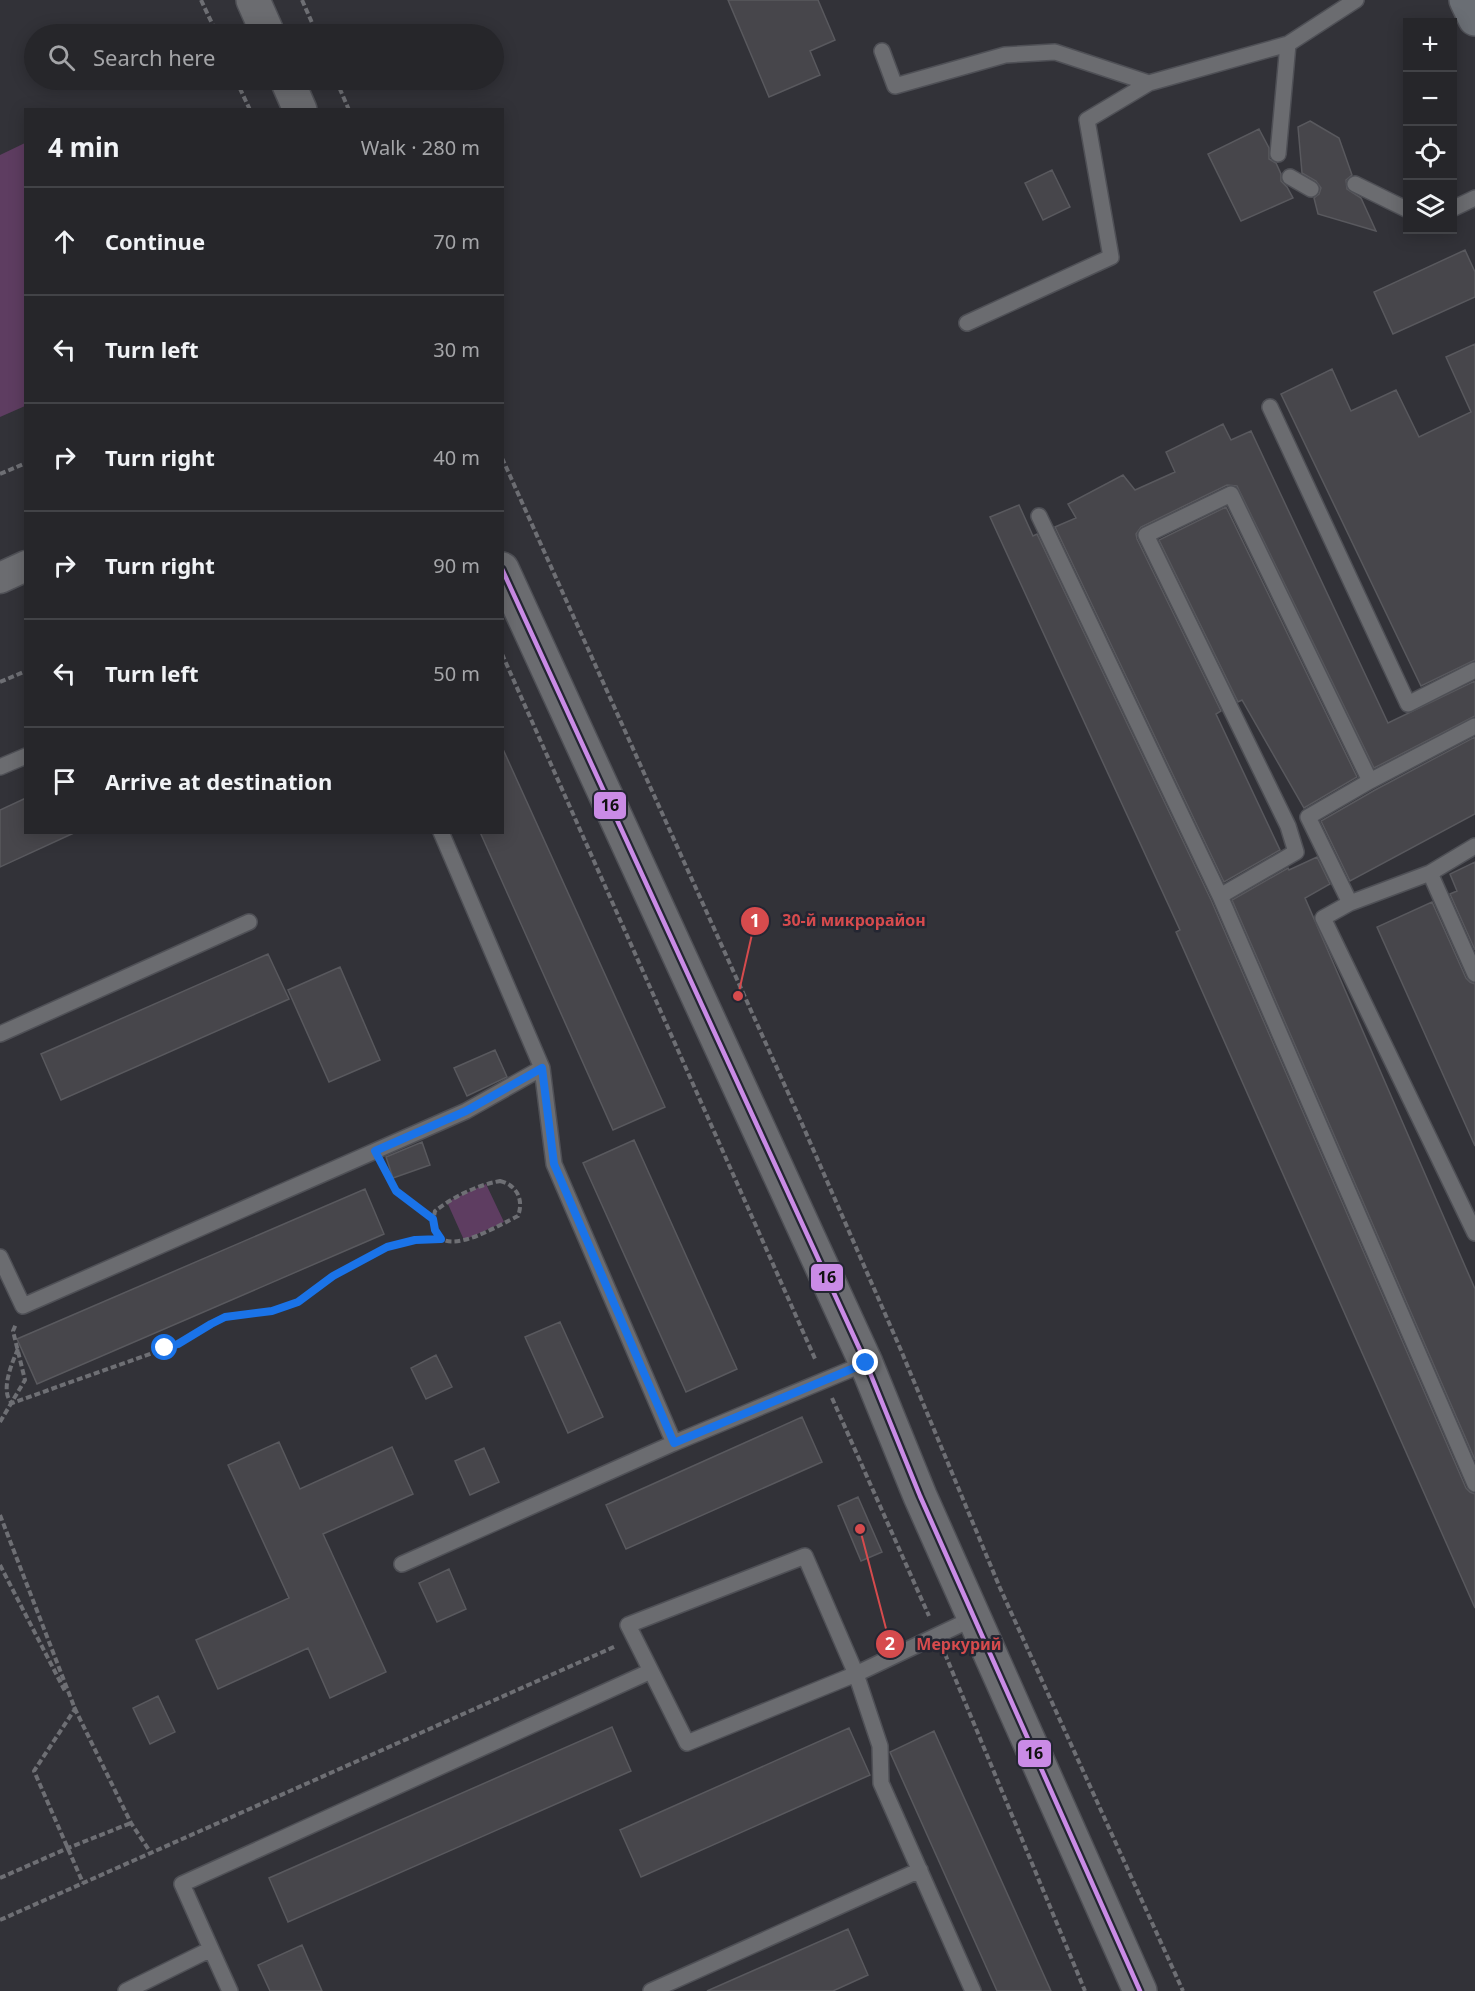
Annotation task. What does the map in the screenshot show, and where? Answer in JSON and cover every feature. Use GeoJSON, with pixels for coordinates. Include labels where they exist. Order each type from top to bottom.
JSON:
{"type":"FeatureCollection","features":[{"type":"Feature","properties":{"kind":"main road"},"geometry":{"type":"LineString","coordinates":[[1466,0],[1475,19]]}},
{"type":"Feature","properties":{"kind":"street"},"geometry":{"type":"LineString","coordinates":[[253,0],[264,24]]}},
{"type":"Feature","properties":{"kind":"street"},"geometry":{"type":"LineString","coordinates":[[291,90],[299,108]]}},
{"type":"Feature","properties":{"kind":"street"},"geometry":{"type":"LineString","coordinates":[[0,578],[24,567]]}},
{"type":"Feature","properties":{"kind":"street"},"geometry":{"type":"LineString","coordinates":[[504,578],[509,602],[866,1363],[920,1496],[976,1617],[1140,1991]]}},
{"type":"Feature","properties":{"kind":"lane"},"geometry":{"type":"LineString","coordinates":[[967,323],[1111,257],[1087,120],[1149,82],[1288,44],[1356,0]]}},
{"type":"Feature","properties":{"kind":"lane"},"geometry":{"type":"LineString","coordinates":[[1278,154],[1288,44]]}},
{"type":"Feature","properties":{"kind":"lane"},"geometry":{"type":"LineString","coordinates":[[882,51],[895,86],[1005,55],[1055,52],[1149,82]]}},
{"type":"Feature","properties":{"kind":"lane"},"geometry":{"type":"LineString","coordinates":[[1290,177],[1311,189]]}},
{"type":"Feature","properties":{"kind":"lane"},"geometry":{"type":"LineString","coordinates":[[1355,184],[1403,208]]}},
{"type":"Feature","properties":{"kind":"lane"},"geometry":{"type":"LineString","coordinates":[[1457,207],[1475,198]]}},
{"type":"Feature","properties":{"kind":"lane"},"geometry":{"type":"LineString","coordinates":[[1270,407],[1408,704],[1475,670]]}},
{"type":"Feature","properties":{"kind":"lane"},"geometry":{"type":"LineString","coordinates":[[1220,896],[1296,852],[1288,826],[1146,536],[1231,494],[1370,781]]}},
{"type":"Feature","properties":{"kind":"lane"},"geometry":{"type":"LineString","coordinates":[[1039,516],[1220,896],[1475,1484]]}},
{"type":"Feature","properties":{"kind":"lane"},"geometry":{"type":"LineString","coordinates":[[1288,826],[1475,726]]}},
{"type":"Feature","properties":{"kind":"lane"},"geometry":{"type":"LineString","coordinates":[[0,767],[24,757]]}},
{"type":"Feature","properties":{"kind":"lane"},"geometry":{"type":"LineString","coordinates":[[1308,817],[1350,903]]}},
{"type":"Feature","properties":{"kind":"lane"},"geometry":{"type":"LineString","coordinates":[[442,834],[542,1068],[554,1164],[674,1443]]}},
{"type":"Feature","properties":{"kind":"lane"},"geometry":{"type":"LineString","coordinates":[[1475,846],[1430,873],[1350,903],[1323,918],[1475,1233]]}},
{"type":"Feature","properties":{"kind":"lane"},"geometry":{"type":"LineString","coordinates":[[1430,873],[1475,974]]}},
{"type":"Feature","properties":{"kind":"lane"},"geometry":{"type":"LineString","coordinates":[[0,1034],[249,922]]}},
{"type":"Feature","properties":{"kind":"lane"},"geometry":{"type":"LineString","coordinates":[[0,1257],[23,1306],[466,1111],[542,1068]]}},
{"type":"Feature","properties":{"kind":"lane"},"geometry":{"type":"LineString","coordinates":[[402,1563],[674,1443],[866,1363]]}},
{"type":"Feature","properties":{"kind":"lane"},"geometry":{"type":"LineString","coordinates":[[973,1991],[881,1783],[880,1746],[856,1674],[805,1556],[628,1625],[687,1743],[856,1674],[976,1617]]}},
{"type":"Feature","properties":{"kind":"lane"},"geometry":{"type":"LineString","coordinates":[[230,1991],[182,1884],[651,1671]]}},
{"type":"Feature","properties":{"kind":"lane"},"geometry":{"type":"LineString","coordinates":[[651,1991],[920,1870]]}},
{"type":"Feature","properties":{"kind":"lane"},"geometry":{"type":"LineString","coordinates":[[126,1991],[212,1949]]}},
{"type":"Feature","properties":{"kind":"path"},"geometry":{"type":"LineString","coordinates":[[201,0],[212,24]]}},
{"type":"Feature","properties":{"kind":"path"},"geometry":{"type":"LineString","coordinates":[[302,0],[313,24]]}},
{"type":"Feature","properties":{"kind":"path"},"geometry":{"type":"LineString","coordinates":[[241,90],[249,108]]}},
{"type":"Feature","properties":{"kind":"path"},"geometry":{"type":"LineString","coordinates":[[341,90],[349,108]]}},
{"type":"Feature","properties":{"kind":"path"},"geometry":{"type":"LineString","coordinates":[[504,462],[799,1117],[900,1348],[1005,1599],[1183,1991]]}},
{"type":"Feature","properties":{"kind":"path"},"geometry":{"type":"LineString","coordinates":[[0,474],[24,464]]}},
{"type":"Feature","properties":{"kind":"path"},"geometry":{"type":"LineString","coordinates":[[504,659],[937,1635],[1085,1991]]}},
{"type":"Feature","properties":{"kind":"path"},"geometry":{"type":"LineString","coordinates":[[0,682],[24,672]]}},
{"type":"Feature","properties":{"kind":"path"},"geometry":{"type":"LineString","coordinates":[[375,1151],[396,1191],[433,1219]]}},
{"type":"Feature","properties":{"kind":"path"},"geometry":{"type":"LineString","coordinates":[[18,1349],[2,1386],[2,1394],[11,1403],[19,1402],[49,1388],[128,1364],[139,1357],[178,1344],[218,1320],[231,1316],[272,1311],[298,1302],[333,1276],[387,1247],[415,1240],[441,1239],[447,1242],[464,1240],[518,1216],[520,1198],[516,1190],[508,1183],[500,1181],[486,1184],[447,1202],[435,1211],[433,1219],[435,1230],[441,1239]]}},
{"type":"Feature","properties":{"kind":"path"},"geometry":{"type":"LineString","coordinates":[[0,1422],[2,1415],[25,1380],[13,1331],[23,1306]]}},
{"type":"Feature","properties":{"kind":"path"},"geometry":{"type":"LineString","coordinates":[[869,1483],[881,1485]]}},
{"type":"Feature","properties":{"kind":"path"},"geometry":{"type":"LineString","coordinates":[[0,1515],[75,1709]]}},
{"type":"Feature","properties":{"kind":"path"},"geometry":{"type":"LineString","coordinates":[[896,1543],[899,1538]]}},
{"type":"Feature","properties":{"kind":"path"},"geometry":{"type":"LineString","coordinates":[[0,1565],[75,1709],[130,1823],[151,1853]]}},
{"type":"Feature","properties":{"kind":"path"},"geometry":{"type":"LineString","coordinates":[[0,1920],[619,1645],[628,1625]]}},
{"type":"Feature","properties":{"kind":"path"},"geometry":{"type":"LineString","coordinates":[[75,1709],[34,1771],[82,1883]]}},
{"type":"Feature","properties":{"kind":"path"},"geometry":{"type":"LineString","coordinates":[[0,1878],[130,1823]]}},
{"type":"Feature","properties":{"kind":"shaded area"},"geometry":{"type":"Polygon","coordinates":[[[24,143],[24,406],[0,417],[0,155],[24,143]]]}},
{"type":"Feature","properties":{"kind":"shaded area"},"geometry":{"type":"Polygon","coordinates":[[[486,1184],[504,1222],[464,1240],[447,1202],[486,1184]]]}},
{"type":"Feature","properties":{"kind":"building"},"geometry":{"type":"Polygon","coordinates":[[[728,0],[818,0],[835,40],[810,51],[820,75],[769,97],[728,0]]]}},
{"type":"Feature","properties":{"kind":"building"},"geometry":{"type":"Polygon","coordinates":[[[1310,121],[1339,138],[1352,175],[1346,180],[1347,189],[1361,198],[1376,231],[1318,214],[1314,198],[1319,194],[1321,188],[1316,181],[1302,173],[1298,127],[1310,121]]]}},
{"type":"Feature","properties":{"kind":"building"},"geometry":{"type":"Polygon","coordinates":[[[1259,129],[1269,148],[1269,159],[1276,163],[1281,174],[1281,181],[1293,198],[1241,221],[1208,154],[1259,129]]]}},
{"type":"Feature","properties":{"kind":"building"},"geometry":{"type":"Polygon","coordinates":[[[1052,170],[1070,207],[1043,220],[1025,183],[1052,170]]]}},
{"type":"Feature","properties":{"kind":"building"},"geometry":{"type":"Polygon","coordinates":[[[1465,250],[1475,272],[1475,297],[1393,334],[1374,292],[1465,250]]]}},
{"type":"Feature","properties":{"kind":"building"},"geometry":{"type":"Polygon","coordinates":[[[1475,344],[1475,660],[1421,686],[1281,394],[1332,369],[1351,411],[1396,390],[1419,437],[1471,412],[1446,357],[1475,344]]]}},
{"type":"Feature","properties":{"kind":"building"},"geometry":{"type":"Polygon","coordinates":[[[1223,424],[1231,440],[1251,431],[1388,723],[1475,681],[1475,716],[1374,768],[1237,486],[1227,485],[1141,527],[1136,534],[1137,539],[1221,711],[1216,714],[1280,850],[1224,882],[1055,527],[1076,518],[1068,504],[1123,475],[1135,490],[1175,472],[1166,452],[1223,424]]]}},
{"type":"Feature","properties":{"kind":"building"},"geometry":{"type":"Polygon","coordinates":[[[1019,505],[1033,536],[1037,534],[1211,900],[1466,1488],[1475,1494],[1475,1608],[1176,932],[1180,930],[990,517],[1019,505]]]}},
{"type":"Feature","properties":{"kind":"building"},"geometry":{"type":"Polygon","coordinates":[[[1226,507],[1357,777],[1304,808],[1242,700],[1238,702],[1159,540],[1226,507]]]}},
{"type":"Feature","properties":{"kind":"building"},"geometry":{"type":"Polygon","coordinates":[[[1475,737],[1475,814],[1350,881],[1321,821],[1475,737]]]}},
{"type":"Feature","properties":{"kind":"building"},"geometry":{"type":"Polygon","coordinates":[[[504,751],[665,1107],[613,1130],[481,834],[504,834],[504,751]]]}},
{"type":"Feature","properties":{"kind":"building"},"geometry":{"type":"Polygon","coordinates":[[[24,799],[24,834],[72,834],[0,867],[0,810],[24,799]]]}},
{"type":"Feature","properties":{"kind":"building"},"geometry":{"type":"Polygon","coordinates":[[[1317,857],[1330,884],[1305,898],[1475,1289],[1475,1460],[1232,900],[1288,868],[1289,870],[1317,857]]]}},
{"type":"Feature","properties":{"kind":"building"},"geometry":{"type":"Polygon","coordinates":[[[1475,862],[1475,950],[1450,894],[1457,891],[1450,874],[1475,862]]]}},
{"type":"Feature","properties":{"kind":"building"},"geometry":{"type":"Polygon","coordinates":[[[1432,902],[1466,978],[1475,984],[1475,1146],[1377,927],[1432,902]]]}},
{"type":"Feature","properties":{"kind":"building"},"geometry":{"type":"Polygon","coordinates":[[[268,954],[289,999],[61,1100],[41,1054],[268,954]]]}},
{"type":"Feature","properties":{"kind":"building"},"geometry":{"type":"Polygon","coordinates":[[[340,967],[380,1060],[329,1082],[288,990],[340,967]]]}},
{"type":"Feature","properties":{"kind":"building"},"geometry":{"type":"Polygon","coordinates":[[[495,1050],[507,1077],[467,1096],[454,1068],[495,1050]]]}},
{"type":"Feature","properties":{"kind":"building"},"geometry":{"type":"Polygon","coordinates":[[[634,1140],[737,1369],[686,1392],[583,1163],[634,1140]]]}},
{"type":"Feature","properties":{"kind":"building"},"geometry":{"type":"Polygon","coordinates":[[[422,1142],[430,1165],[393,1178],[386,1157],[422,1142]]]}},
{"type":"Feature","properties":{"kind":"building"},"geometry":{"type":"Polygon","coordinates":[[[365,1189],[384,1234],[37,1384],[17,1339],[365,1189]]]}},
{"type":"Feature","properties":{"kind":"building"},"geometry":{"type":"Polygon","coordinates":[[[560,1322],[603,1417],[568,1433],[525,1337],[560,1322]]]}},
{"type":"Feature","properties":{"kind":"building"},"geometry":{"type":"Polygon","coordinates":[[[436,1355],[452,1387],[426,1399],[411,1368],[436,1355]]]}},
{"type":"Feature","properties":{"kind":"building"},"geometry":{"type":"Polygon","coordinates":[[[802,1417],[822,1462],[626,1549],[606,1505],[802,1417]]]}},
{"type":"Feature","properties":{"kind":"building"},"geometry":{"type":"Polygon","coordinates":[[[279,1442],[300,1489],[392,1447],[413,1494],[323,1534],[386,1672],[330,1698],[308,1648],[218,1689],[196,1640],[289,1598],[228,1465],[279,1442]]]}},
{"type":"Feature","properties":{"kind":"building"},"geometry":{"type":"Polygon","coordinates":[[[484,1448],[499,1482],[470,1495],[455,1461],[484,1448]]]}},
{"type":"Feature","properties":{"kind":"building"},"geometry":{"type":"Polygon","coordinates":[[[858,1497],[882,1552],[861,1561],[838,1506],[858,1497]]]}},
{"type":"Feature","properties":{"kind":"building"},"geometry":{"type":"Polygon","coordinates":[[[449,1569],[466,1609],[437,1622],[419,1583],[449,1569]]]}},
{"type":"Feature","properties":{"kind":"building"},"geometry":{"type":"Polygon","coordinates":[[[158,1696],[175,1732],[150,1744],[133,1708],[158,1696]]]}},
{"type":"Feature","properties":{"kind":"building"},"geometry":{"type":"Polygon","coordinates":[[[612,1727],[631,1771],[288,1922],[269,1878],[612,1727]]]}},
{"type":"Feature","properties":{"kind":"building"},"geometry":{"type":"Polygon","coordinates":[[[849,1728],[870,1775],[641,1877],[620,1830],[849,1728]]]}},
{"type":"Feature","properties":{"kind":"building"},"geometry":{"type":"Polygon","coordinates":[[[934,1731],[1051,1991],[997,1991],[890,1752],[934,1731]]]}},
{"type":"Feature","properties":{"kind":"building"},"geometry":{"type":"Polygon","coordinates":[[[848,1929],[868,1975],[833,1991],[707,1991],[848,1929]]]}},
{"type":"Feature","properties":{"kind":"building"},"geometry":{"type":"Polygon","coordinates":[[[302,1945],[322,1991],[270,1991],[258,1965],[302,1945]]]}},
{"type":"Feature","properties":{"kind":"transit line","name":"16"},"geometry":{"type":"LineString","coordinates":[[504,573],[866,1363],[920,1496],[1140,1991]]}},
{"type":"Feature","properties":{"kind":"place","name":"30-й микрорайон"},"geometry":{"type":"Point","coordinates":[738,996]}},
{"type":"Feature","properties":{"kind":"place","name":"Меркурий"},"geometry":{"type":"Point","coordinates":[860,1529]}},
{"type":"Feature","properties":{"kind":"route"},"geometry":{"type":"LineString","coordinates":[[165,1348],[184,1341],[225,1317],[272,1311],[298,1302],[315,1292],[333,1276],[394,1244],[441,1239],[435,1230],[433,1219],[396,1191],[375,1151],[466,1111],[542,1068],[554,1164],[674,1443],[866,1363]]}}]}
